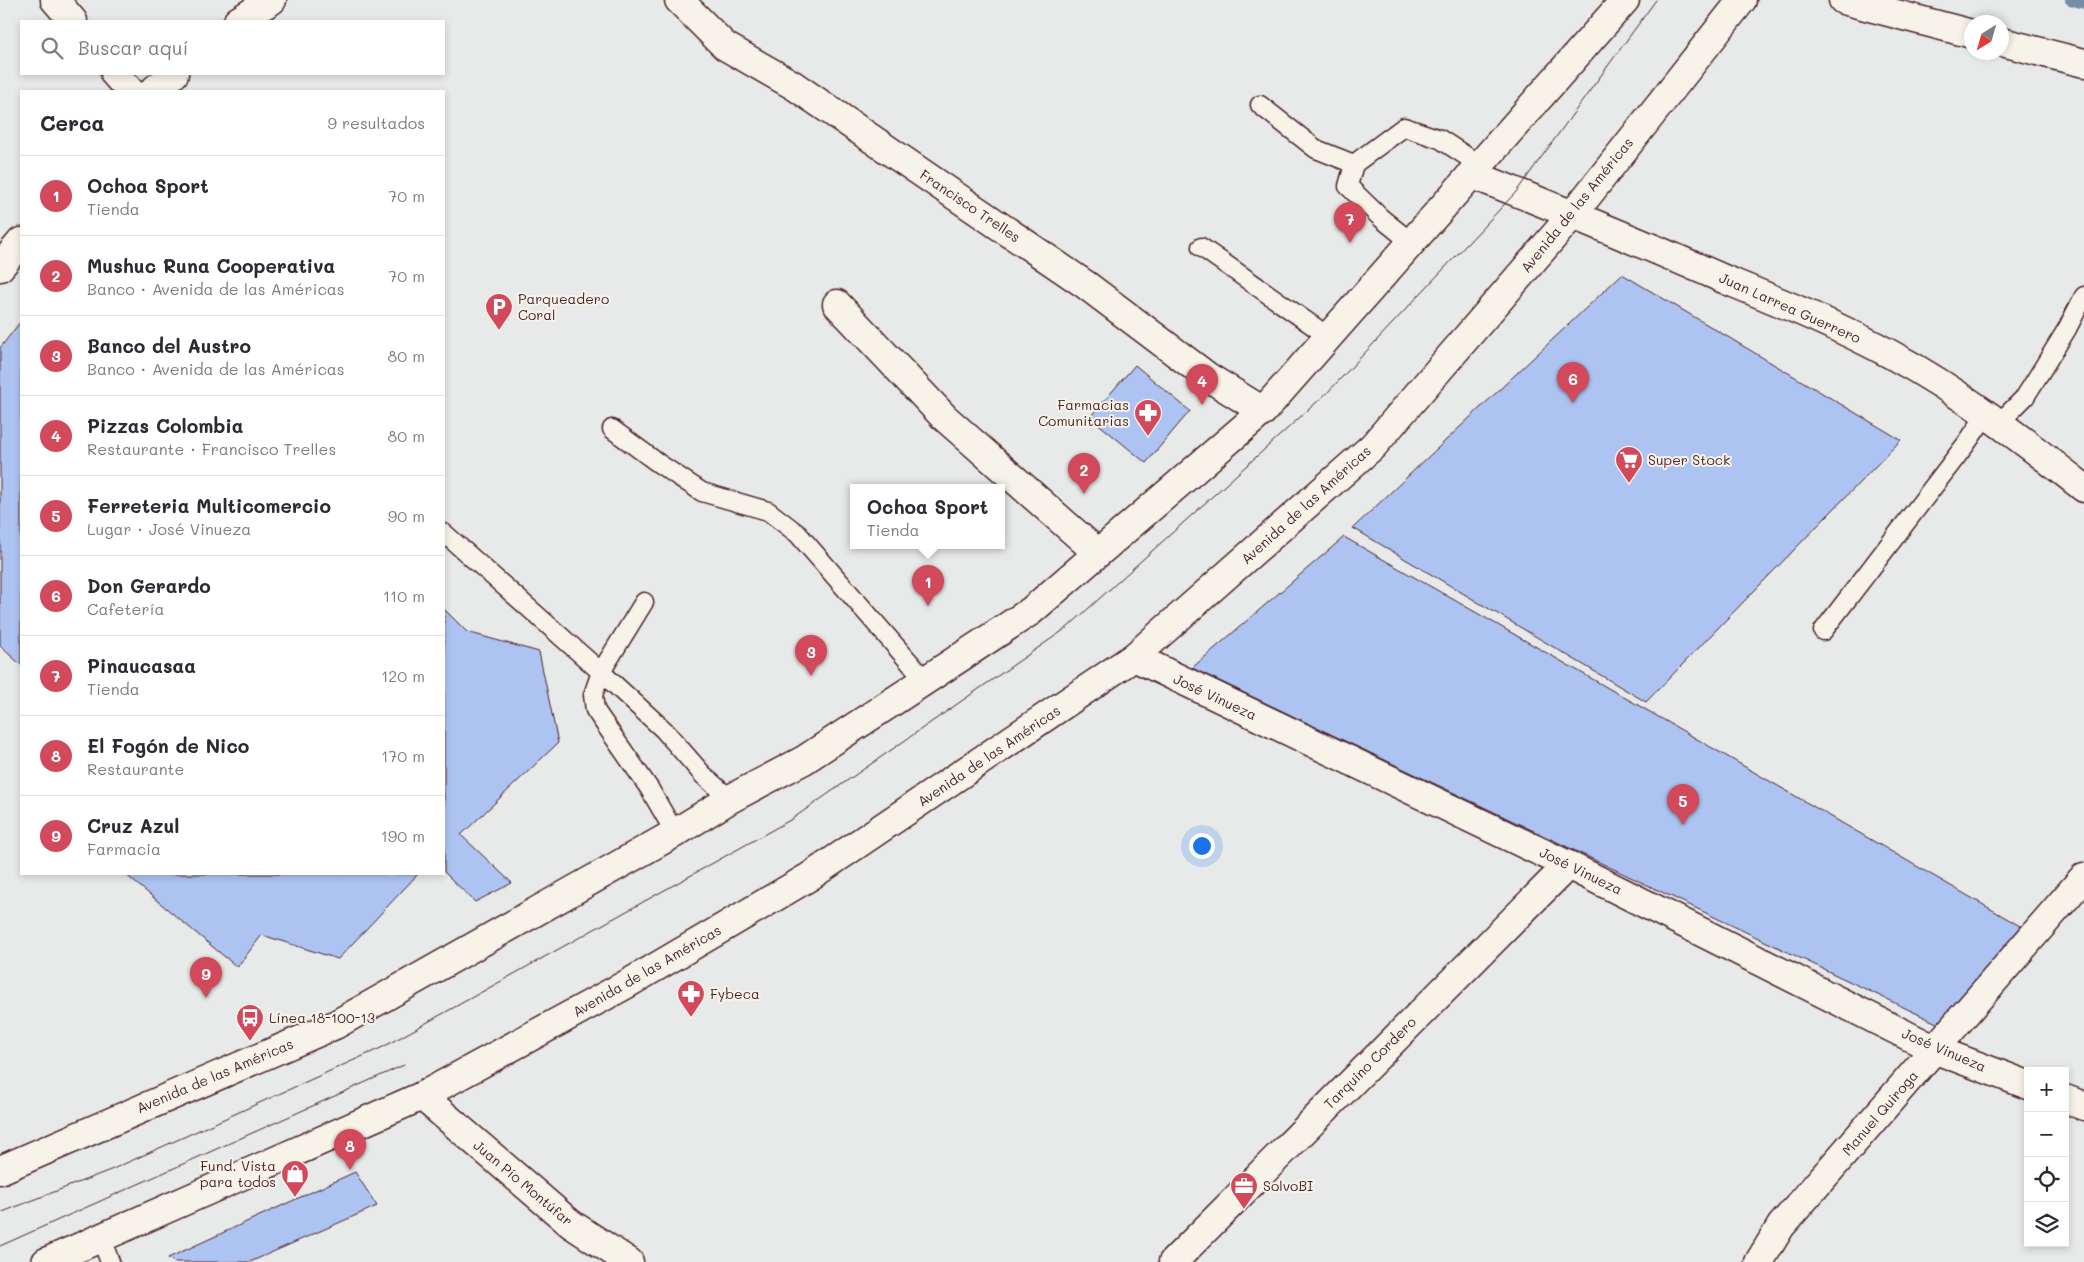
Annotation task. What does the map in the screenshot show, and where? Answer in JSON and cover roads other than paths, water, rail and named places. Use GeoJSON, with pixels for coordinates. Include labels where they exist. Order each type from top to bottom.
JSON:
{"type":"FeatureCollection","features":[{"type":"Feature","properties":{"kind":"street"},"geometry":{"type":"LineString","coordinates":[[55,0],[71,20]]}},
{"type":"Feature","properties":{"kind":"street"},"geometry":{"type":"LineString","coordinates":[[240,20],[272,0]]}},
{"type":"Feature","properties":{"kind":"street","name":"Francisco Trelles"},"geometry":{"type":"LineString","coordinates":[[680,0],[725,46],[792,85],[1086,285],[1208,377],[1263,411]]}},
{"type":"Feature","properties":{"kind":"street","name":"Avenida de las Américas"},"geometry":{"type":"LineString","coordinates":[[0,1170],[335,1025],[675,833],[730,799],[804,760],[1031,611],[1263,411],[1625,0]]}},
{"type":"Feature","properties":{"kind":"street","name":"Avenida de las Américas"},"geometry":{"type":"LineString","coordinates":[[46,1262],[105,1250],[422,1096],[627,984],[809,877],[1134,658],[1373,446],[1573,214],[1742,0]]}},
{"type":"Feature","properties":{"kind":"street"},"geometry":{"type":"LineString","coordinates":[[1843,0],[1964,32]]}},
{"type":"Feature","properties":{"kind":"street"},"geometry":{"type":"LineString","coordinates":[[2009,44],[2084,63]]}},
{"type":"Feature","properties":{"kind":"street"},"geometry":{"type":"LineString","coordinates":[[116,75],[129,90]]}},
{"type":"Feature","properties":{"kind":"street"},"geometry":{"type":"LineString","coordinates":[[154,90],[173,75]]}},
{"type":"Feature","properties":{"kind":"street","name":"Juan Larrea Guerrero"},"geometry":{"type":"LineString","coordinates":[[1476,170],[1853,335],[1923,373],[1993,419],[2084,488]]}},
{"type":"Feature","properties":{"kind":"street"},"geometry":{"type":"LineString","coordinates":[[0,267],[20,243]]}},
{"type":"Feature","properties":{"kind":"street"},"geometry":{"type":"LineString","coordinates":[[837,304],[944,417],[1098,553]]}},
{"type":"Feature","properties":{"kind":"street","name":"José Vinueza"},"geometry":{"type":"LineString","coordinates":[[1134,658],[1568,865],[1936,1050],[2024,1083]]}},
{"type":"Feature","properties":{"kind":"street","name":"Tarquino Cordero"},"geometry":{"type":"LineString","coordinates":[[1173,1262],[1568,865]]}},
{"type":"Feature","properties":{"kind":"street","name":"Manuel Quiroga"},"geometry":{"type":"LineString","coordinates":[[1759,1262],[1781,1226],[2084,878]]}},
{"type":"Feature","properties":{"kind":"street","name":"Juan Pío Montúfar"},"geometry":{"type":"LineString","coordinates":[[422,1096],[571,1224],[629,1262]]}},
{"type":"Feature","properties":{"kind":"street"},"geometry":{"type":"LineString","coordinates":[[2069,1100],[2084,1106]]}},
{"type":"Feature","properties":{"kind":"lane"},"geometry":{"type":"LineString","coordinates":[[1260,106],[1316,149],[1354,164]]}},
{"type":"Feature","properties":{"kind":"lane"},"geometry":{"type":"LineString","coordinates":[[1412,243],[1381,218],[1348,186],[1354,164],[1404,127],[1440,139],[1476,170]]}},
{"type":"Feature","properties":{"kind":"lane"},"geometry":{"type":"LineString","coordinates":[[1201,247],[1328,337]]}},
{"type":"Feature","properties":{"kind":"lane"},"geometry":{"type":"LineString","coordinates":[[1823,631],[1966,444],[1993,419],[2025,397],[2067,329],[2084,296]]}},
{"type":"Feature","properties":{"kind":"lane"},"geometry":{"type":"LineString","coordinates":[[612,429],[702,492],[768,511],[798,534],[925,680]]}},
{"type":"Feature","properties":{"kind":"lane"},"geometry":{"type":"LineString","coordinates":[[445,533],[602,672],[664,730],[704,776],[730,799]]}},
{"type":"Feature","properties":{"kind":"lane"},"geometry":{"type":"LineString","coordinates":[[644,602],[602,672],[593,695],[594,710],[649,788],[675,833]]}},
{"type":"Feature","properties":{"kind":"waterway"},"geometry":{"type":"LineString","coordinates":[[2070,0],[2084,4]]}},
{"type":"Feature","properties":{"kind":"tram line"},"geometry":{"type":"LineString","coordinates":[[0,1213],[113,1169],[383,1047],[792,819],[1068,627],[1329,391],[1516,192],[1656,0]]}},
{"type":"Feature","properties":{"kind":"tram line"},"geometry":{"type":"LineString","coordinates":[[0,1246],[404,1065]]}},
{"type":"Feature","properties":{"kind":"place","name":"Pinaucasaa"},"geometry":{"type":"Point","coordinates":[1350,243]}},
{"type":"Feature","properties":{"kind":"place","name":"Parqueadero Coral"},"geometry":{"type":"Point","coordinates":[499,331]}},
{"type":"Feature","properties":{"kind":"place","name":"Don Gerardo"},"geometry":{"type":"Point","coordinates":[1573,403]}},
{"type":"Feature","properties":{"kind":"place","name":"Pizzas Colombia"},"geometry":{"type":"Point","coordinates":[1202,405]}},
{"type":"Feature","properties":{"kind":"place","name":"Farmacias Comunitarias"},"geometry":{"type":"Point","coordinates":[1148,437]}},
{"type":"Feature","properties":{"kind":"place","name":"Super Stock"},"geometry":{"type":"Point","coordinates":[1629,484]}},
{"type":"Feature","properties":{"kind":"place","name":"Mushuc Runa Cooperativa"},"geometry":{"type":"Point","coordinates":[1084,494]}},
{"type":"Feature","properties":{"kind":"place","name":"Ochoa Sport"},"geometry":{"type":"Point","coordinates":[928,606]}},
{"type":"Feature","properties":{"kind":"place","name":"Banco del Austro"},"geometry":{"type":"Point","coordinates":[811,676]}},
{"type":"Feature","properties":{"kind":"place","name":"Ferreteria Multicomercio"},"geometry":{"type":"Point","coordinates":[1683,825]}},
{"type":"Feature","properties":{"kind":"place","name":"Cruz Azul"},"geometry":{"type":"Point","coordinates":[206,998]}},
{"type":"Feature","properties":{"kind":"place","name":"Fybeca"},"geometry":{"type":"Point","coordinates":[691,1018]}},
{"type":"Feature","properties":{"kind":"place","name":"Línea 18-100-13"},"geometry":{"type":"Point","coordinates":[250,1042]}},
{"type":"Feature","properties":{"kind":"place","name":"El Fogón de Nico"},"geometry":{"type":"Point","coordinates":[350,1170]}},
{"type":"Feature","properties":{"kind":"place","name":"Fund. Vista para todos"},"geometry":{"type":"Point","coordinates":[295,1198]}},
{"type":"Feature","properties":{"kind":"place","name":"SolvoBI"},"geometry":{"type":"Point","coordinates":[1244,1210]}}]}
